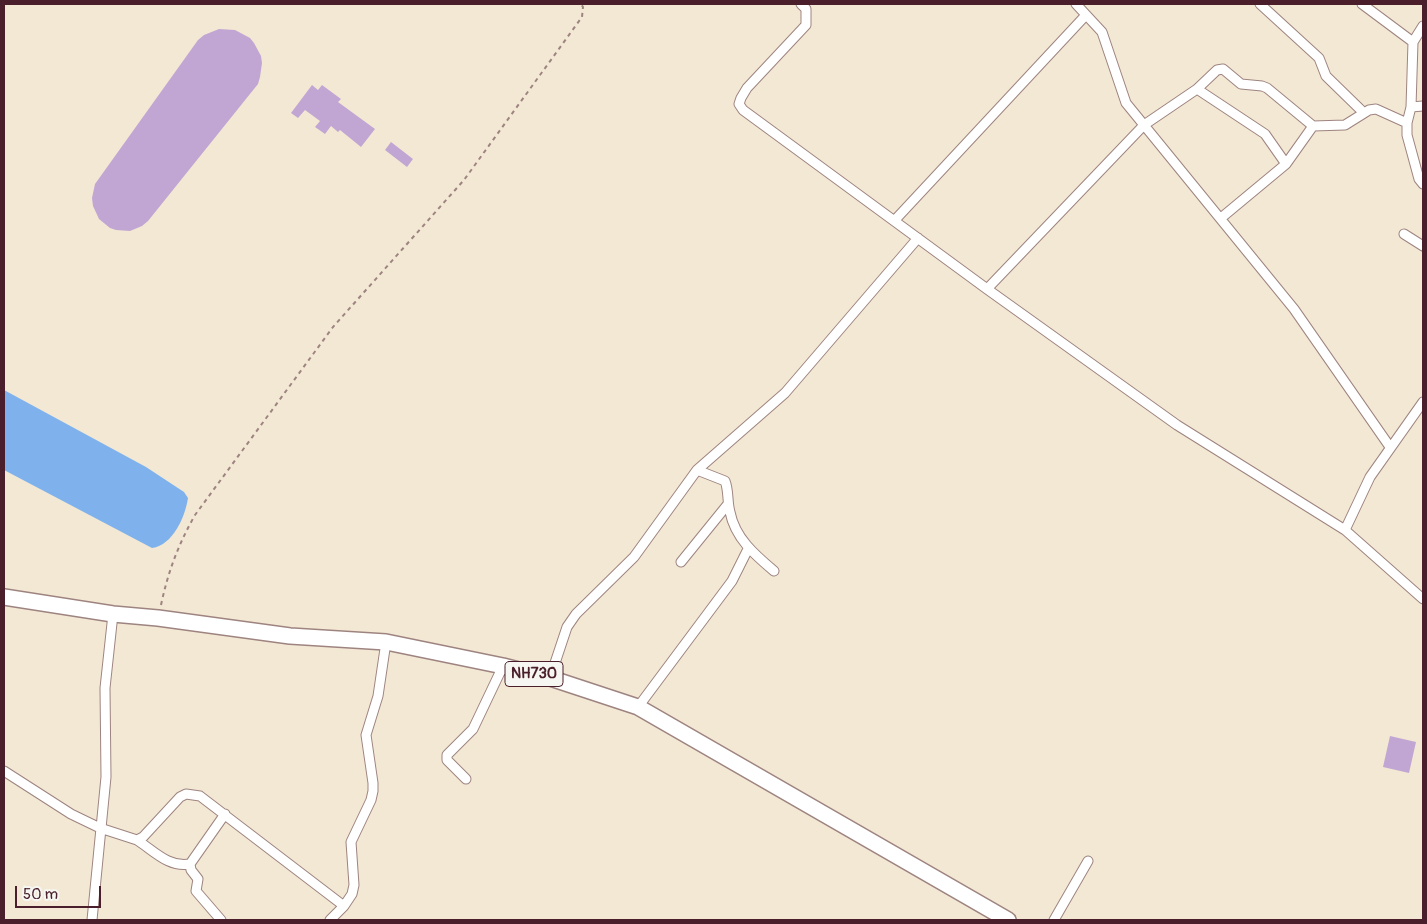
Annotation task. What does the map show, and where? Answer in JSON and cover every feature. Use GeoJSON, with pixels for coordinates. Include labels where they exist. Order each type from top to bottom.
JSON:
{"type":"FeatureCollection","features":[{"type":"Feature","properties":{"kind":"highway","name":"NH730"},"geometry":{"type":"LineString","coordinates":[[4,596],[113,614],[158,618],[290,636],[386,642],[503,666],[550,678],[638,707],[1008,920]]}},
{"type":"Feature","properties":{"kind":"street"},"geometry":{"type":"LineString","coordinates":[[801,4],[806,9],[806,25],[747,88],[741,98],[740,104],[743,110],[987,289],[1186,431],[1345,530],[1423,599]]}},
{"type":"Feature","properties":{"kind":"street"},"geometry":{"type":"LineString","coordinates":[[1076,4],[1102,32],[1126,102],[1294,309],[1390,447]]}},
{"type":"Feature","properties":{"kind":"street"},"geometry":{"type":"LineString","coordinates":[[1260,4],[1319,58],[1326,76],[1364,113]]}},
{"type":"Feature","properties":{"kind":"street"},"geometry":{"type":"LineString","coordinates":[[1362,4],[1413,42]]}},
{"type":"Feature","properties":{"kind":"street"},"geometry":{"type":"LineString","coordinates":[[894,221],[1086,15]]}},
{"type":"Feature","properties":{"kind":"street"},"geometry":{"type":"LineString","coordinates":[[1423,26],[1413,42],[1411,107],[1407,123],[1407,135],[1416,170],[1423,184]]}},
{"type":"Feature","properties":{"kind":"street"},"geometry":{"type":"LineString","coordinates":[[987,289],[1144,126],[1197,89],[1217,70],[1223,69],[1241,84],[1258,85],[1267,88],[1313,126],[1345,126],[1364,113],[1376,109],[1407,123]]}},
{"type":"Feature","properties":{"kind":"street"},"geometry":{"type":"LineString","coordinates":[[1197,89],[1265,134],[1286,164]]}},
{"type":"Feature","properties":{"kind":"street"},"geometry":{"type":"LineString","coordinates":[[1411,107],[1423,106]]}},
{"type":"Feature","properties":{"kind":"street"},"geometry":{"type":"LineString","coordinates":[[1222,218],[1286,164],[1313,126]]}},
{"type":"Feature","properties":{"kind":"street"},"geometry":{"type":"LineString","coordinates":[[1404,234],[1423,246]]}},
{"type":"Feature","properties":{"kind":"street"},"geometry":{"type":"LineString","coordinates":[[550,678],[567,627],[576,614],[634,557],[697,470],[785,393],[918,238]]}},
{"type":"Feature","properties":{"kind":"street"},"geometry":{"type":"LineString","coordinates":[[1345,530],[1370,477],[1423,402]]}},
{"type":"Feature","properties":{"kind":"street"},"geometry":{"type":"LineString","coordinates":[[697,470],[725,481],[731,519],[748,549],[774,572]]}},
{"type":"Feature","properties":{"kind":"street"},"geometry":{"type":"LineString","coordinates":[[681,562],[728,504]]}},
{"type":"Feature","properties":{"kind":"street"},"geometry":{"type":"LineString","coordinates":[[638,707],[732,581],[748,549]]}},
{"type":"Feature","properties":{"kind":"street"},"geometry":{"type":"LineString","coordinates":[[92,920],[106,777],[105,688],[113,614]]}},
{"type":"Feature","properties":{"kind":"street"},"geometry":{"type":"LineString","coordinates":[[330,920],[344,906],[352,894],[354,885],[351,842],[373,792],[366,735],[378,696],[386,642]]}},
{"type":"Feature","properties":{"kind":"street"},"geometry":{"type":"LineString","coordinates":[[466,779],[447,760],[447,755],[472,729],[503,666]]}},
{"type":"Feature","properties":{"kind":"street"},"geometry":{"type":"LineString","coordinates":[[4,771],[71,814],[100,828],[138,840],[170,863],[190,864]]}},
{"type":"Feature","properties":{"kind":"street"},"geometry":{"type":"LineString","coordinates":[[138,840],[180,797],[186,794],[200,796],[344,906]]}},
{"type":"Feature","properties":{"kind":"street"},"geometry":{"type":"LineString","coordinates":[[215,918],[196,892],[198,880],[191,870],[190,864],[225,814]]}},
{"type":"Feature","properties":{"kind":"street"},"geometry":{"type":"LineString","coordinates":[[1054,920],[1088,861]]}},
{"type":"Feature","properties":{"kind":"path"},"geometry":{"type":"LineString","coordinates":[[158,618],[168,574],[185,533],[195,515],[332,327],[464,180],[582,17],[583,6],[581,4]]}},
{"type":"Feature","properties":{"kind":"water"},"geometry":{"type":"Polygon","coordinates":[[[4,390],[146,467],[184,492],[188,498],[184,513],[172,536],[166,542],[152,548],[4,470],[4,390]]]}},
{"type":"Feature","properties":{"kind":"building"},"geometry":{"type":"Polygon","coordinates":[[[219,29],[235,30],[250,38],[254,43],[261,56],[262,63],[258,84],[148,221],[130,231],[110,228],[99,219],[93,206],[92,198],[95,184],[198,40],[204,35],[219,29]]]}},
{"type":"Feature","properties":{"kind":"building"},"geometry":{"type":"Polygon","coordinates":[[[312,85],[318,90],[322,85],[341,99],[338,102],[375,129],[361,147],[340,130],[338,132],[331,126],[325,134],[315,127],[320,121],[305,110],[298,118],[291,113],[312,85]]]}},
{"type":"Feature","properties":{"kind":"building"},"geometry":{"type":"Polygon","coordinates":[[[391,142],[413,159],[407,167],[385,150],[391,142]]]}},
{"type":"Feature","properties":{"kind":"building"},"geometry":{"type":"Polygon","coordinates":[[[1390,736],[1416,742],[1409,773],[1383,767],[1390,736]]]}}]}
